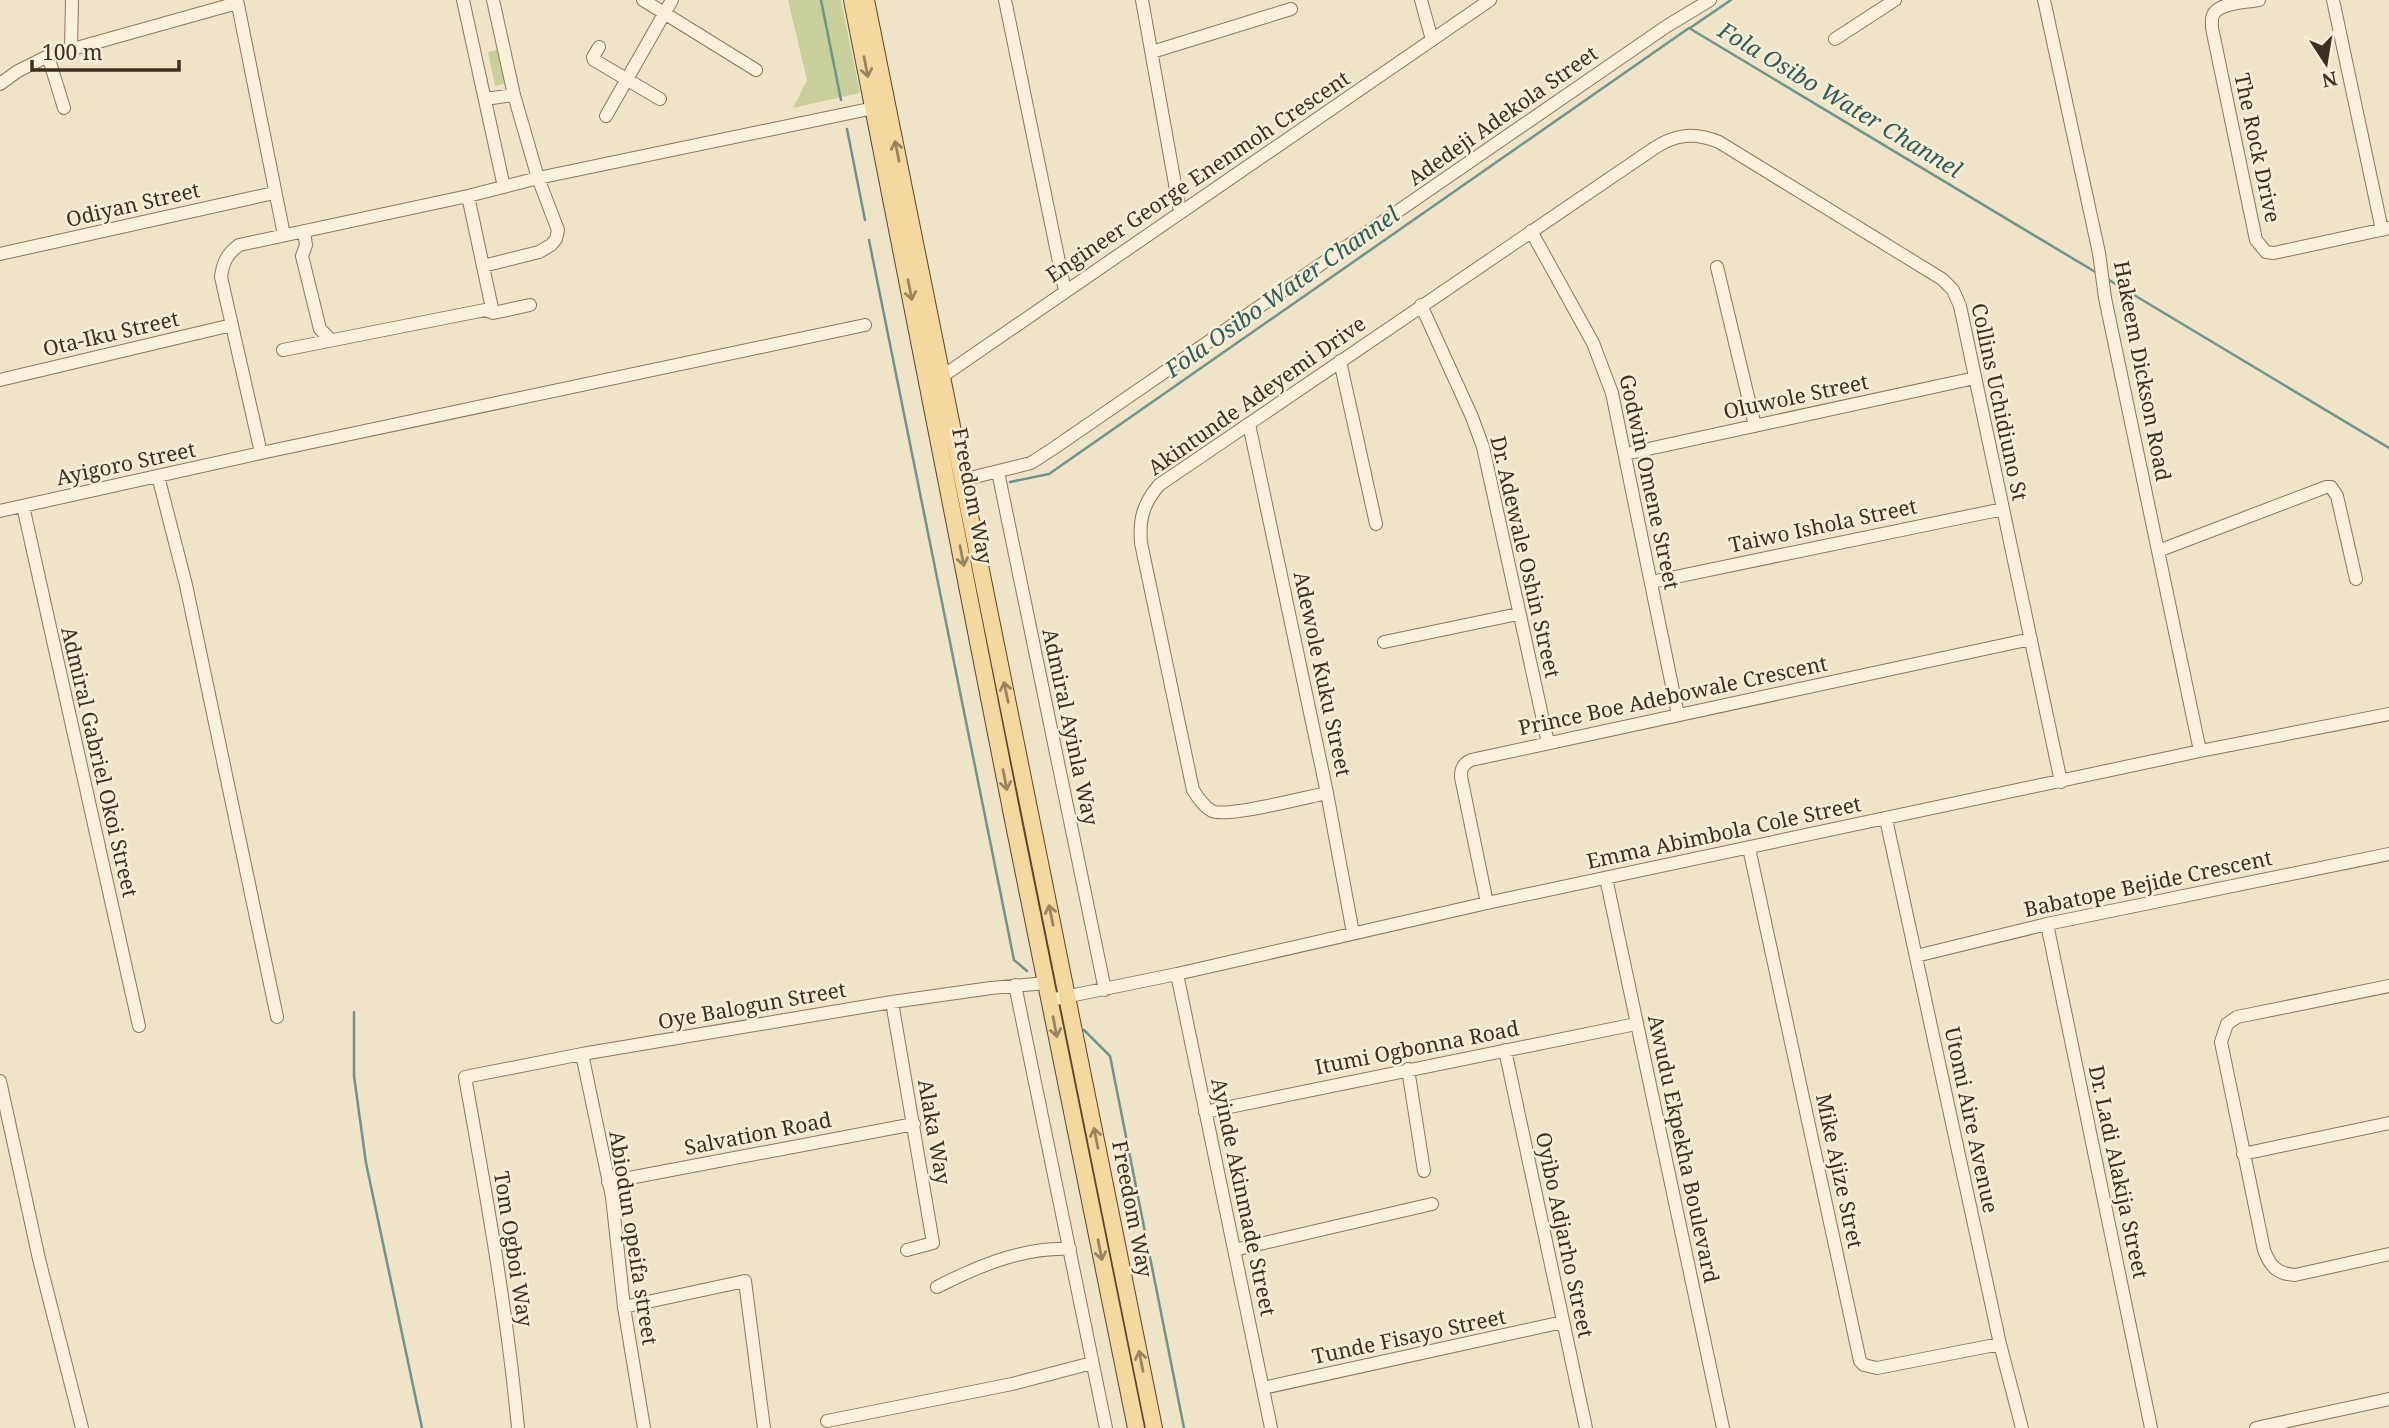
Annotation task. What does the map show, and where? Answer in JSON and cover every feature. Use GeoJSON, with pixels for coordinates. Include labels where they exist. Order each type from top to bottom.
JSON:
{"type":"FeatureCollection","features":[{"type":"Feature","properties":{"kind":"main road","name":"Freedom Way"},"geometry":{"type":"LineString","coordinates":[[852,0],[1136,1428]]}},
{"type":"Feature","properties":{"kind":"main road","name":"Freedom Way"},"geometry":{"type":"LineString","coordinates":[[866,0],[1154,1428]]}},
{"type":"Feature","properties":{"kind":"street"},"geometry":{"type":"LineString","coordinates":[[71,48],[72,0]]}},
{"type":"Feature","properties":{"kind":"street"},"geometry":{"type":"LineString","coordinates":[[463,0],[504,187]]}},
{"type":"Feature","properties":{"kind":"street"},"geometry":{"type":"LineString","coordinates":[[483,266],[538,252],[551,245],[556,239],[558,229],[538,178],[514,95],[493,0]]}},
{"type":"Feature","properties":{"kind":"street"},"geometry":{"type":"LineString","coordinates":[[643,0],[756,70]]}},
{"type":"Feature","properties":{"kind":"street"},"geometry":{"type":"LineString","coordinates":[[606,116],[672,0]]}},
{"type":"Feature","properties":{"kind":"street"},"geometry":{"type":"LineString","coordinates":[[1005,0],[1065,291]]}},
{"type":"Feature","properties":{"kind":"street"},"geometry":{"type":"LineString","coordinates":[[1142,0],[1180,212]]}},
{"type":"Feature","properties":{"kind":"street"},"geometry":{"type":"LineString","coordinates":[[1421,0],[1432,40]]}},
{"type":"Feature","properties":{"kind":"street","name":"Engineer George Enenmoh Crescent"},"geometry":{"type":"LineString","coordinates":[[929,387],[943,374],[1490,0]]}},
{"type":"Feature","properties":{"kind":"street","name":"Adedeji Adekola Street"},"geometry":{"type":"LineString","coordinates":[[962,480],[1031,463],[1667,26],[1710,0]]}},
{"type":"Feature","properties":{"kind":"street"},"geometry":{"type":"LineString","coordinates":[[1835,39],[1895,0]]}},
{"type":"Feature","properties":{"kind":"street","name":"Hakeem Dickson Road"},"geometry":{"type":"LineString","coordinates":[[2044,0],[2099,253],[2105,298],[2200,751]]}},
{"type":"Feature","properties":{"kind":"street","name":"The Rock Drive"},"geometry":{"type":"LineString","coordinates":[[2259,0],[2223,7],[2212,17],[2212,28],[2256,240],[2266,252],[2274,253],[2386,229]]}},
{"type":"Feature","properties":{"kind":"street"},"geometry":{"type":"LineString","coordinates":[[2333,0],[2386,229]]}},
{"type":"Feature","properties":{"kind":"street"},"geometry":{"type":"LineString","coordinates":[[0,84],[18,71],[48,56],[237,1],[284,235]]}},
{"type":"Feature","properties":{"kind":"street"},"geometry":{"type":"LineString","coordinates":[[1152,52],[1291,9]]}},
{"type":"Feature","properties":{"kind":"street"},"geometry":{"type":"LineString","coordinates":[[599,47],[593,59],[660,99]]}},
{"type":"Feature","properties":{"kind":"street"},"geometry":{"type":"LineString","coordinates":[[48,56],[64,108]]}},
{"type":"Feature","properties":{"kind":"street"},"geometry":{"type":"LineString","coordinates":[[485,99],[514,95]]}},
{"type":"Feature","properties":{"kind":"street"},"geometry":{"type":"LineString","coordinates":[[261,453],[221,277],[222,266],[228,253],[239,245],[468,196],[538,178],[874,108]]}},
{"type":"Feature","properties":{"kind":"street","name":"Akintunde Adeyemi Drive"},"geometry":{"type":"LineString","coordinates":[[1326,793],[1228,813],[1210,811],[1199,799],[1194,790],[1141,543],[1139,527],[1142,511],[1149,497],[1159,485],[1667,140],[1692,135]]}},
{"type":"Feature","properties":{"kind":"street","name":"Collins Uchidiuno St"},"geometry":{"type":"LineString","coordinates":[[1692,135],[1719,142],[1942,279],[1953,290],[1960,306],[2061,782]]}},
{"type":"Feature","properties":{"kind":"street","name":"Odiyan Street"},"geometry":{"type":"LineString","coordinates":[[0,254],[274,193]]}},
{"type":"Feature","properties":{"kind":"street"},"geometry":{"type":"LineString","coordinates":[[468,196],[493,313]]}},
{"type":"Feature","properties":{"kind":"street"},"geometry":{"type":"LineString","coordinates":[[304,231],[306,245],[302,256],[320,329],[331,340]]}},
{"type":"Feature","properties":{"kind":"street","name":"Godwin Omene Street"},"geometry":{"type":"LineString","coordinates":[[1531,231],[1603,366],[1612,393],[1678,715]]}},
{"type":"Feature","properties":{"kind":"street"},"geometry":{"type":"LineString","coordinates":[[1717,267],[1755,426]]}},
{"type":"Feature","properties":{"kind":"street"},"geometry":{"type":"LineString","coordinates":[[283,350],[485,310],[493,313],[530,305]]}},
{"type":"Feature","properties":{"kind":"street","name":"Dr. Adewale Oshin Street"},"geometry":{"type":"LineString","coordinates":[[1421,305],[1483,447],[1548,743]]}},
{"type":"Feature","properties":{"kind":"street","name":"Ota-Iku Street"},"geometry":{"type":"LineString","coordinates":[[0,380],[232,325]]}},
{"type":"Feature","properties":{"kind":"street","name":"Ayigoro Street"},"geometry":{"type":"LineString","coordinates":[[0,512],[261,453],[865,325]]}},
{"type":"Feature","properties":{"kind":"street"},"geometry":{"type":"LineString","coordinates":[[1340,361],[1376,523]]}},
{"type":"Feature","properties":{"kind":"street","name":"Oluwole Street"},"geometry":{"type":"LineString","coordinates":[[1625,454],[1975,378]]}},
{"type":"Feature","properties":{"kind":"street","name":"Adewole Kuku Street"},"geometry":{"type":"LineString","coordinates":[[1250,424],[1353,933]]}},
{"type":"Feature","properties":{"kind":"street","name":"Admiral Ayinla Way"},"geometry":{"type":"LineString","coordinates":[[998,472],[1105,989]]}},
{"type":"Feature","properties":{"kind":"street"},"geometry":{"type":"LineString","coordinates":[[159,476],[186,585],[277,1017]]}},
{"type":"Feature","properties":{"kind":"street"},"geometry":{"type":"LineString","coordinates":[[2158,551],[2326,486],[2331,487],[2337,496],[2356,579]]}},
{"type":"Feature","properties":{"kind":"street","name":"Admiral Gabriel Okoi Street"},"geometry":{"type":"LineString","coordinates":[[23,506],[139,1026]]}},
{"type":"Feature","properties":{"kind":"street","name":"Taiwo Ishola Street"},"geometry":{"type":"LineString","coordinates":[[1651,582],[2003,509]]}},
{"type":"Feature","properties":{"kind":"street"},"geometry":{"type":"LineString","coordinates":[[1384,642],[1518,614]]}},
{"type":"Feature","properties":{"kind":"street","name":"Prince Boe Adebowale Crescent"},"geometry":{"type":"LineString","coordinates":[[1487,903],[1461,777],[1461,769],[1471,760],[2031,639]]}},
{"type":"Feature","properties":{"kind":"street","name":"Emma Abimbola Cole Street"},"geometry":{"type":"LineString","coordinates":[[1068,998],[1487,903],[2200,751],[2389,715]]}},
{"type":"Feature","properties":{"kind":"street","name":"Utomi Aire Avenue"},"geometry":{"type":"LineString","coordinates":[[1886,819],[2000,1344],[2022,1428]]}},
{"type":"Feature","properties":{"kind":"street","name":"Mike Ajize Stret"},"geometry":{"type":"LineString","coordinates":[[1749,848],[1860,1361],[1864,1365],[1877,1368],[2000,1344]]}},
{"type":"Feature","properties":{"kind":"street","name":"Babatope Bejide Crescent"},"geometry":{"type":"LineString","coordinates":[[1916,956],[2047,924],[2389,854]]}},
{"type":"Feature","properties":{"kind":"street","name":"Awudu Ekpekha Boulevard"},"geometry":{"type":"LineString","coordinates":[[1606,878],[1723,1428]]}},
{"type":"Feature","properties":{"kind":"street","name":"Dr. Ladi Alakija Street"},"geometry":{"type":"LineString","coordinates":[[2047,924],[2151,1428]]}},
{"type":"Feature","properties":{"kind":"street","name":"Ayinde Akinmade Street"},"geometry":{"type":"LineString","coordinates":[[1177,974],[1271,1428]]}},
{"type":"Feature","properties":{"kind":"street","name":"Oye Balogun Street"},"geometry":{"type":"LineString","coordinates":[[465,1077],[582,1054],[892,1002],[1046,983]]}},
{"type":"Feature","properties":{"kind":"street"},"geometry":{"type":"LineString","coordinates":[[1015,985],[1106,1428]]}},
{"type":"Feature","properties":{"kind":"street"},"geometry":{"type":"LineString","coordinates":[[2389,986],[2237,1017],[2227,1024],[2221,1042],[2264,1250],[2273,1269],[2283,1274],[2295,1275],[2389,1254]]}},
{"type":"Feature","properties":{"kind":"street"},"geometry":{"type":"LineString","coordinates":[[1050,1000],[1068,998]]}},
{"type":"Feature","properties":{"kind":"street","name":"Alaka Way"},"geometry":{"type":"LineString","coordinates":[[892,1002],[933,1243],[907,1250]]}},
{"type":"Feature","properties":{"kind":"street","name":"Itumi Ogbonna Road"},"geometry":{"type":"LineString","coordinates":[[1205,1112],[1636,1024]]}},
{"type":"Feature","properties":{"kind":"street","name":"Oyibo Adjarho Street"},"geometry":{"type":"LineString","coordinates":[[1505,1050],[1586,1428]]}},
{"type":"Feature","properties":{"kind":"street","name":"Abiodun opeifa street"},"geometry":{"type":"LineString","coordinates":[[582,1054],[612,1197],[624,1307],[644,1428]]}},
{"type":"Feature","properties":{"kind":"street"},"geometry":{"type":"LineString","coordinates":[[1408,1069],[1424,1171]]}},
{"type":"Feature","properties":{"kind":"street","name":"Tom Ogboi Way"},"geometry":{"type":"LineString","coordinates":[[465,1077],[492,1233],[514,1381],[518,1428]]}},
{"type":"Feature","properties":{"kind":"street"},"geometry":{"type":"LineString","coordinates":[[0,1081],[36,1246],[82,1428]]}},
{"type":"Feature","properties":{"kind":"street"},"geometry":{"type":"LineString","coordinates":[[2243,1154],[2389,1123]]}},
{"type":"Feature","properties":{"kind":"street","name":"Salvation Road"},"geometry":{"type":"LineString","coordinates":[[608,1182],[914,1124]]}},
{"type":"Feature","properties":{"kind":"street"},"geometry":{"type":"LineString","coordinates":[[1234,1250],[1432,1204]]}},
{"type":"Feature","properties":{"kind":"street"},"geometry":{"type":"LineString","coordinates":[[937,1287],[1007,1257],[1036,1251],[1070,1249]]}},
{"type":"Feature","properties":{"kind":"street"},"geometry":{"type":"LineString","coordinates":[[624,1307],[745,1281],[764,1428]]}},
{"type":"Feature","properties":{"kind":"street","name":"Tunde Fisayo Street"},"geometry":{"type":"LineString","coordinates":[[1262,1388],[1563,1322]]}},
{"type":"Feature","properties":{"kind":"street"},"geometry":{"type":"LineString","coordinates":[[827,1421],[1012,1384],[1092,1363]]}},
{"type":"Feature","properties":{"kind":"street"},"geometry":{"type":"LineString","coordinates":[[2256,1428],[2389,1399]]}},
{"type":"Feature","properties":{"kind":"green space"},"geometry":{"type":"Polygon","coordinates":[[[788,0],[841,0],[860,93],[793,108],[807,80],[788,0]]]}},
{"type":"Feature","properties":{"kind":"green space"},"geometry":{"type":"Polygon","coordinates":[[[505,48],[512,82],[495,86],[488,52],[505,48]]]}},
{"type":"Feature","properties":{"kind":"waterway"},"geometry":{"type":"LineString","coordinates":[[821,0],[841,100]]}},
{"type":"Feature","properties":{"kind":"waterway"},"geometry":{"type":"LineString","coordinates":[[1690,28],[1731,0]]}},
{"type":"Feature","properties":{"kind":"waterway","name":"Fola Osibo Water Channel"},"geometry":{"type":"LineString","coordinates":[[1010,482],[1049,474],[1689,28],[2097,273]]}},
{"type":"Feature","properties":{"kind":"waterway"},"geometry":{"type":"LineString","coordinates":[[847,129],[865,220]]}},
{"type":"Feature","properties":{"kind":"waterway"},"geometry":{"type":"LineString","coordinates":[[869,240],[1014,960],[1027,971]]}},
{"type":"Feature","properties":{"kind":"waterway","name":"Fola Osibo Water Channel"},"geometry":{"type":"LineString","coordinates":[[2109,280],[2389,448]]}},
{"type":"Feature","properties":{"kind":"waterway"},"geometry":{"type":"LineString","coordinates":[[354,1012],[354,1076],[366,1163],[422,1428]]}},
{"type":"Feature","properties":{"kind":"waterway"},"geometry":{"type":"LineString","coordinates":[[1084,1030],[1110,1056],[1184,1428]]}}]}
